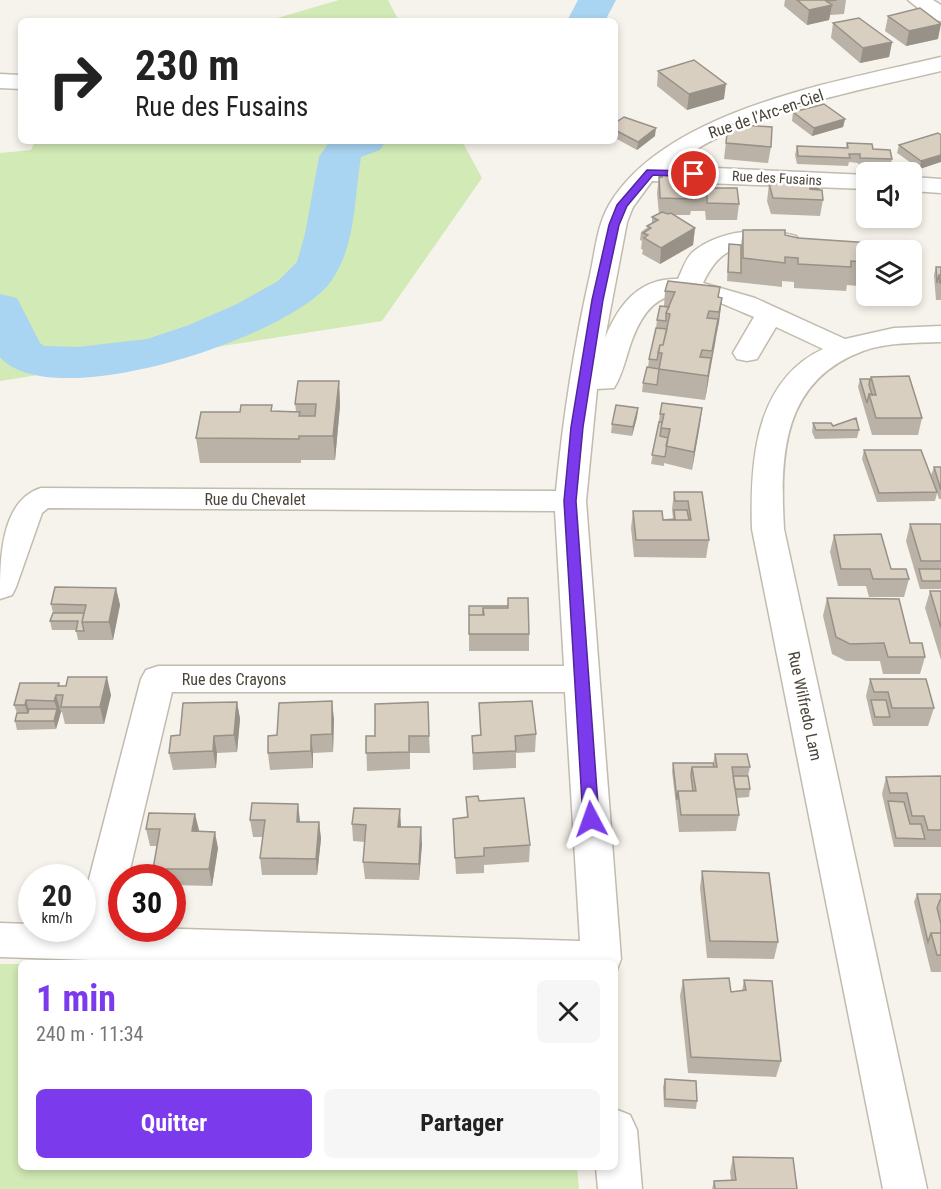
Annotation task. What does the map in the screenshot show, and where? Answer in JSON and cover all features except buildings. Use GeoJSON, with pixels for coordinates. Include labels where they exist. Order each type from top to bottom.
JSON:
{"type":"FeatureCollection","features":[{"type":"Feature","properties":{"kind":"street"},"geometry":{"type":"LineString","coordinates":[[920,0],[941,15]]}},
{"type":"Feature","properties":{"kind":"street","name":"Rue de l'Arc-en-Ciel"},"geometry":{"type":"LineString","coordinates":[[601,960],[570,501],[577,427],[597,300],[614,225],[622,205],[651,172],[685,145],[733,122],[804,100],[941,64]]}},
{"type":"Feature","properties":{"kind":"street"},"geometry":{"type":"LineString","coordinates":[[0,81],[18,82]]}},
{"type":"Feature","properties":{"kind":"street","name":"Rue des Fusains"},"geometry":{"type":"LineString","coordinates":[[651,172],[856,181]]}},
{"type":"Feature","properties":{"kind":"street"},"geometry":{"type":"LineString","coordinates":[[922,185],[941,186]]}},
{"type":"Feature","properties":{"kind":"street"},"geometry":{"type":"LineString","coordinates":[[687,288],[702,257],[731,242],[751,238],[814,243]]}},
{"type":"Feature","properties":{"kind":"street"},"geometry":{"type":"LineString","coordinates":[[604,382],[631,313],[646,294],[658,287],[687,288],[714,293],[770,314],[842,348]]}},
{"type":"Feature","properties":{"kind":"street"},"geometry":{"type":"LineString","coordinates":[[747,353],[770,314]]}},
{"type":"Feature","properties":{"kind":"street","name":"Rue Wilfredo Lam"},"geometry":{"type":"LineString","coordinates":[[905,1189],[768,528],[765,496],[773,428],[795,384],[813,365],[842,348],[882,338],[940,336]]}},
{"type":"Feature","properties":{"kind":"street","name":"Rue du Chevalet"},"geometry":{"type":"LineString","coordinates":[[0,587],[28,508],[41,498],[570,501]]}},
{"type":"Feature","properties":{"kind":"street","name":"Rue des Crayons"},"geometry":{"type":"LineString","coordinates":[[93,943],[158,679],[582,679]]}},
{"type":"Feature","properties":{"kind":"street"},"geometry":{"type":"LineString","coordinates":[[0,940],[573,960]]}},
{"type":"Feature","properties":{"kind":"street"},"geometry":{"type":"LineString","coordinates":[[618,1165],[620,1189]]}},
{"type":"Feature","properties":{"kind":"green space"},"geometry":{"type":"Polygon","coordinates":[[[339,0],[388,0],[397,18],[277,18],[339,0]]]}},
{"type":"Feature","properties":{"kind":"green space"},"geometry":{"type":"Polygon","coordinates":[[[34,144],[464,144],[482,178],[382,321],[0,381],[0,153],[31,150],[34,144]]]}},
{"type":"Feature","properties":{"kind":"green space"},"geometry":{"type":"Polygon","coordinates":[[[0,964],[18,964],[18,1170],[577,1170],[579,1189],[0,1189],[0,964]]]}},
{"type":"Feature","properties":{"kind":"waterway"},"geometry":{"type":"LineString","coordinates":[[587,18],[591,7],[598,0]]}},
{"type":"Feature","properties":{"kind":"waterway"},"geometry":{"type":"LineString","coordinates":[[0,308],[10,336],[29,358],[78,362],[104,361],[156,352],[206,335],[254,314],[286,296],[314,272],[328,234],[340,157],[346,148],[357,144]]}},
{"type":"Feature","properties":{"kind":"route"},"geometry":{"type":"LineString","coordinates":[[591,819],[570,501],[577,427],[597,300],[614,225],[622,205],[634,188],[651,172],[694,174]]}}]}
